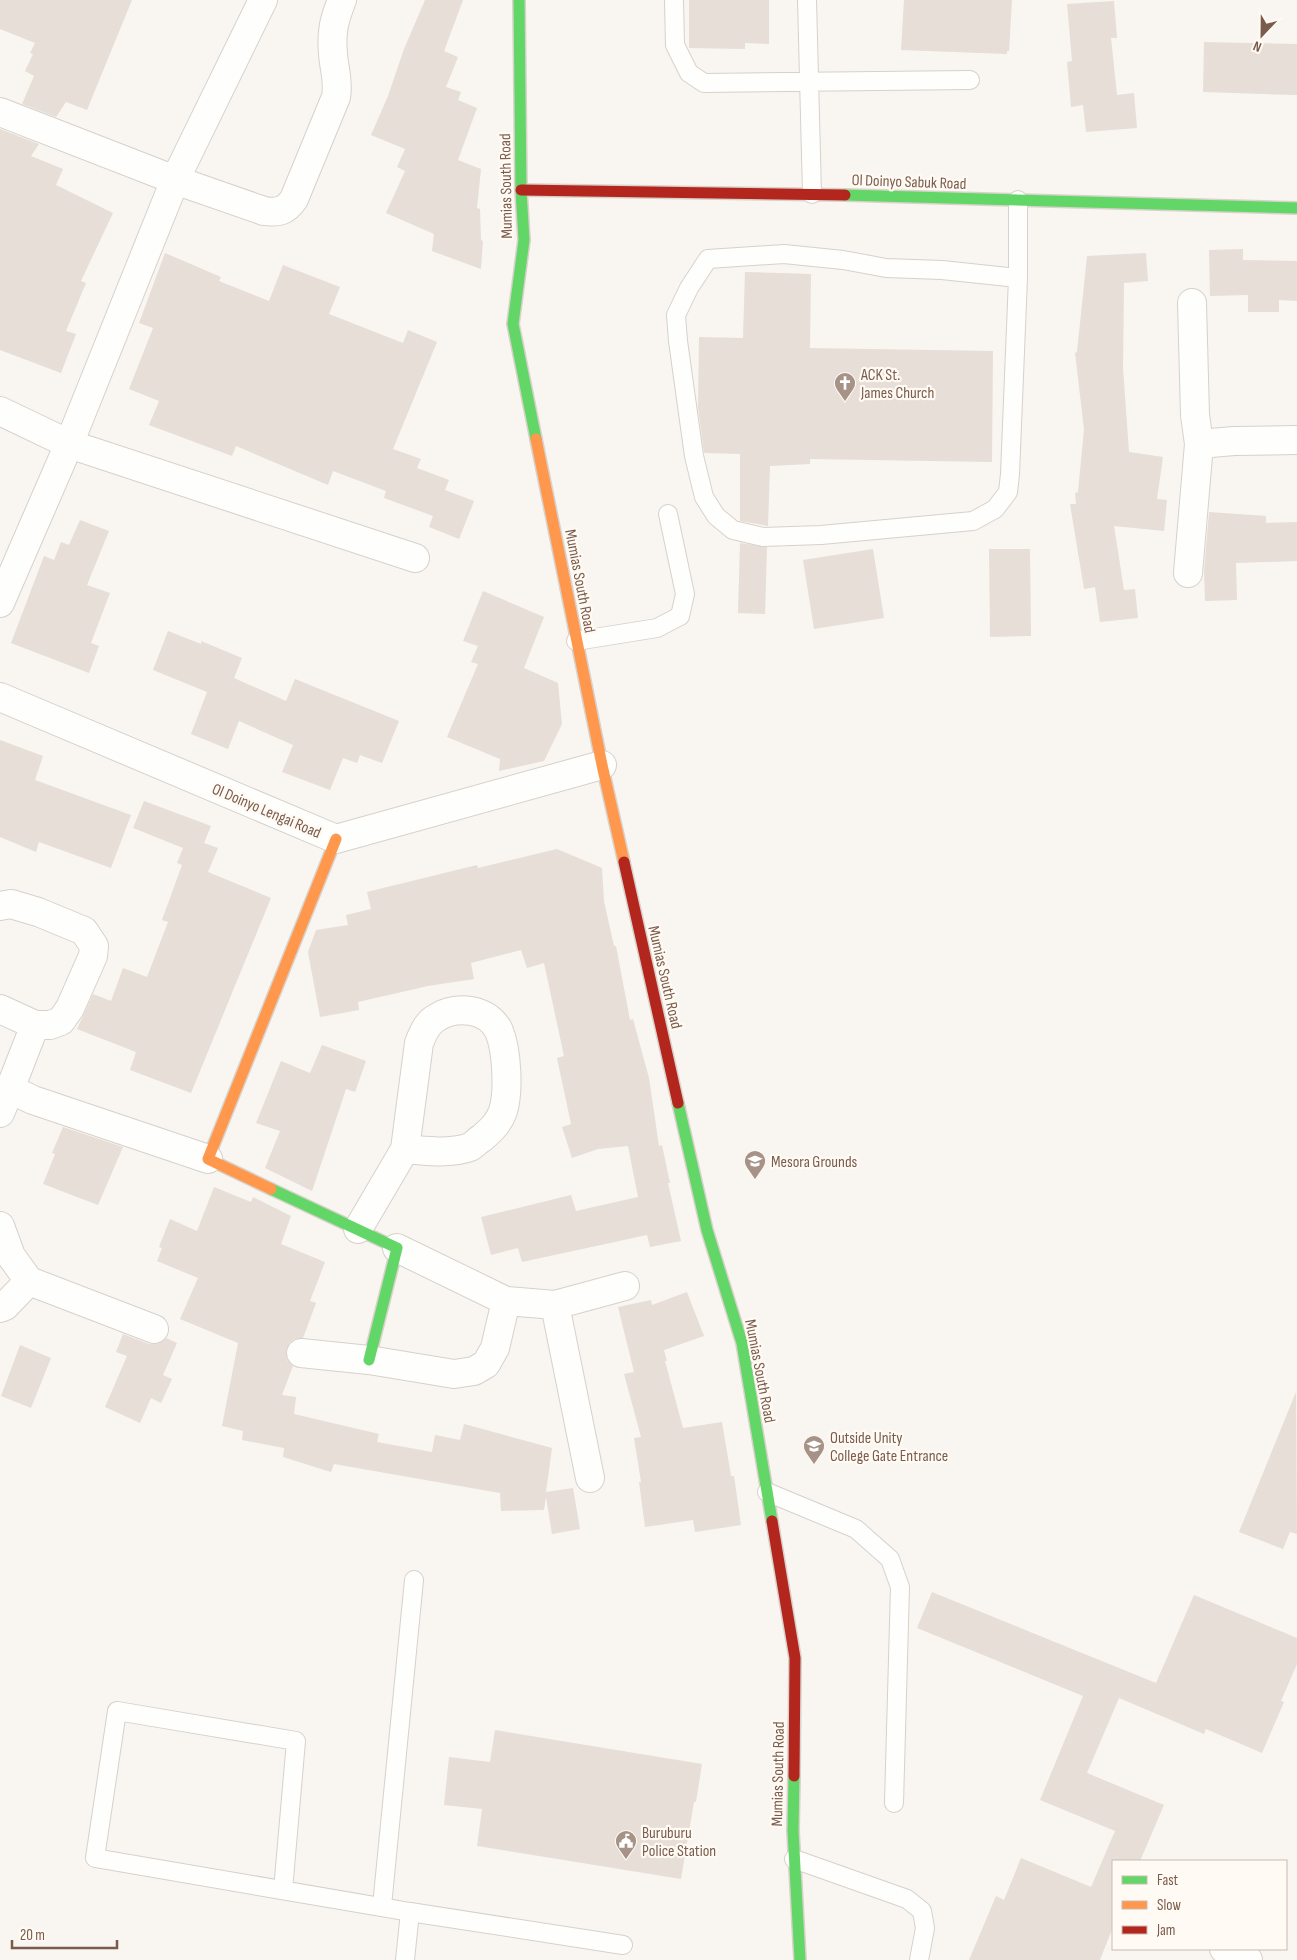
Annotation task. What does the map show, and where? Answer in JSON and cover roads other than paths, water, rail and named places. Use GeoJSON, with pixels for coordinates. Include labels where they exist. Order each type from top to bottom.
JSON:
{"type":"FeatureCollection","features":[{"type":"Feature","properties":{"kind":"main road","name":"Mumias South Road"},"geometry":{"type":"LineString","coordinates":[[519,0],[521,190],[524,240],[513,324],[602,765],[707,1230],[742,1343],[795,1658],[794,1859],[800,1960]]}},
{"type":"Feature","properties":{"kind":"main road","name":"Ol Doinyo Sabuk Road"},"geometry":{"type":"LineString","coordinates":[[521,190],[812,194],[1297,208]]}},
{"type":"Feature","properties":{"kind":"main road"},"geometry":{"type":"LineString","coordinates":[[336,839],[208,1159],[397,1248],[369,1360]]}},
{"type":"Feature","properties":{"kind":"street"},"geometry":{"type":"LineString","coordinates":[[0,603],[69,444],[175,180],[262,0]]}},
{"type":"Feature","properties":{"kind":"street"},"geometry":{"type":"LineString","coordinates":[[0,112],[175,180],[264,211],[276,212],[288,208],[294,199],[336,97],[338,83],[332,38],[333,22],[342,0]]}},
{"type":"Feature","properties":{"kind":"street"},"geometry":{"type":"LineString","coordinates":[[1188,573],[1199,444],[1195,415],[1192,303]]}},
{"type":"Feature","properties":{"kind":"street"},"geometry":{"type":"LineString","coordinates":[[0,411],[69,444],[416,558]]}},
{"type":"Feature","properties":{"kind":"street"},"geometry":{"type":"LineString","coordinates":[[1199,444],[1234,441],[1297,440]]}},
{"type":"Feature","properties":{"kind":"street","name":"Ol Doinyo Lengai Road"},"geometry":{"type":"LineString","coordinates":[[0,697],[336,839],[602,765]]}},
{"type":"Feature","properties":{"kind":"street"},"geometry":{"type":"LineString","coordinates":[[0,906],[11,904],[38,912],[84,930],[94,946],[93,956],[70,1008],[61,1021],[50,1025],[35,1025],[0,1009]]}},
{"type":"Feature","properties":{"kind":"street"},"geometry":{"type":"LineString","coordinates":[[358,1229],[405,1149],[419,1043],[426,1027],[435,1018],[454,1010],[471,1010],[486,1017],[499,1031],[507,1085],[503,1112],[494,1128],[470,1147],[434,1152],[405,1149]]}},
{"type":"Feature","properties":{"kind":"street"},"geometry":{"type":"LineString","coordinates":[[35,1025],[5,1101],[33,1100],[208,1159]]}},
{"type":"Feature","properties":{"kind":"street"},"geometry":{"type":"LineString","coordinates":[[0,1226],[11,1256],[29,1280],[154,1329]]}},
{"type":"Feature","properties":{"kind":"street"},"geometry":{"type":"LineString","coordinates":[[397,1248],[506,1301],[555,1305],[625,1286]]}},
{"type":"Feature","properties":{"kind":"street"},"geometry":{"type":"LineString","coordinates":[[0,1308],[5,1306],[29,1280]]}},
{"type":"Feature","properties":{"kind":"street"},"geometry":{"type":"LineString","coordinates":[[301,1354],[369,1360],[454,1374],[474,1371],[486,1364],[495,1348],[506,1301]]}},
{"type":"Feature","properties":{"kind":"street"},"geometry":{"type":"LineString","coordinates":[[555,1305],[590,1478]]}},
{"type":"Feature","properties":{"kind":"street"},"geometry":{"type":"LineString","coordinates":[[1226,1950],[1248,1960]]}},
{"type":"Feature","properties":{"kind":"lane"},"geometry":{"type":"LineString","coordinates":[[674,0],[675,45],[689,72],[704,83],[970,80]]}},
{"type":"Feature","properties":{"kind":"lane"},"geometry":{"type":"LineString","coordinates":[[807,0],[812,194]]}},
{"type":"Feature","properties":{"kind":"lane"},"geometry":{"type":"LineString","coordinates":[[1018,200],[1018,278],[1010,474],[1008,492],[995,509],[973,521],[821,535],[762,537],[733,530],[716,516],[704,497],[694,456],[676,315],[689,288],[708,260],[784,254],[843,260],[886,268],[942,270],[1018,278]]}},
{"type":"Feature","properties":{"kind":"lane"},"geometry":{"type":"LineString","coordinates":[[576,641],[657,628],[680,616],[685,594],[668,514]]}},
{"type":"Feature","properties":{"kind":"lane"},"geometry":{"type":"LineString","coordinates":[[767,1492],[856,1529],[890,1559],[900,1587],[894,1804]]}},
{"type":"Feature","properties":{"kind":"lane"},"geometry":{"type":"LineString","coordinates":[[382,1906],[414,1580]]}},
{"type":"Feature","properties":{"kind":"lane"},"geometry":{"type":"LineString","coordinates":[[283,1890],[296,1741],[117,1711],[95,1858],[410,1912],[623,1945]]}},
{"type":"Feature","properties":{"kind":"lane"},"geometry":{"type":"LineString","coordinates":[[794,1859],[907,1899],[922,1911],[925,1928],[920,1960]]}},
{"type":"Feature","properties":{"kind":"lane"},"geometry":{"type":"LineString","coordinates":[[405,1960],[410,1912]]}},
{"type":"Feature","properties":{"kind":"place","name":"ACK St. James Church"},"geometry":{"type":"Point","coordinates":[845,402]}},
{"type":"Feature","properties":{"kind":"place","name":"Mesora Grounds"},"geometry":{"type":"Point","coordinates":[755,1180]}},
{"type":"Feature","properties":{"kind":"place","name":"Outside Unity College Gate Entrance"},"geometry":{"type":"Point","coordinates":[814,1465]}},
{"type":"Feature","properties":{"kind":"place","name":"Buruburu Police Station"},"geometry":{"type":"Point","coordinates":[626,1860]}}]}
